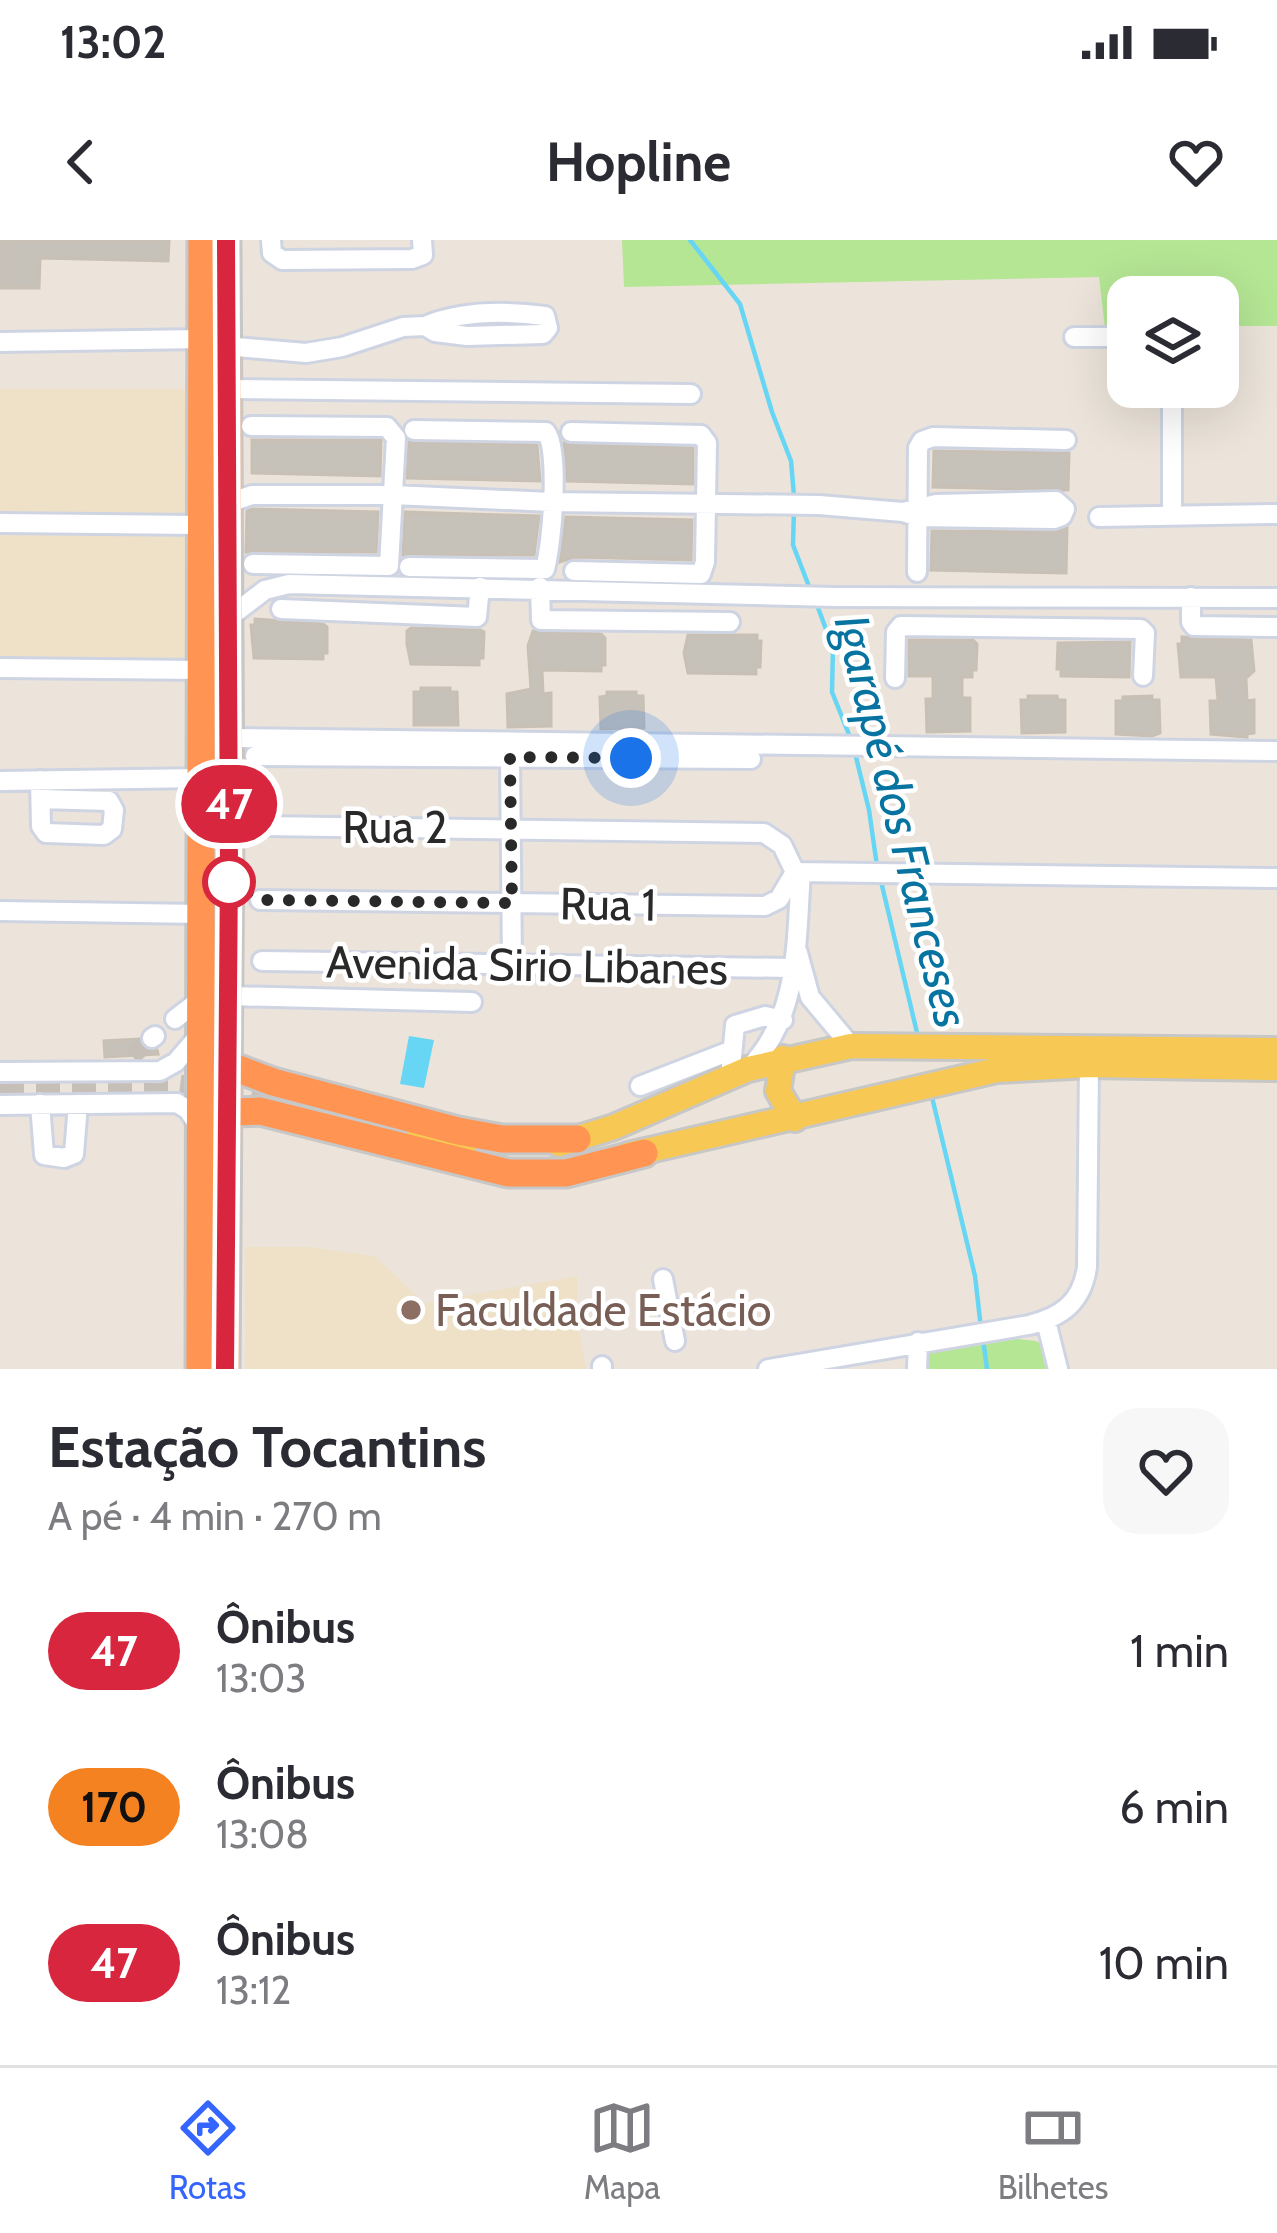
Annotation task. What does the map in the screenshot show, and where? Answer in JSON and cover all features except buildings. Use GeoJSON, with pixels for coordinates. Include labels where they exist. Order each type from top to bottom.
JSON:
{"type":"FeatureCollection","features":[{"type":"Feature","properties":{"kind":"highway"},"geometry":{"type":"LineString","coordinates":[[200,1369],[202,1030],[215,997],[229,738],[226,587],[235,492],[202,240]]}},
{"type":"Feature","properties":{"kind":"highway"},"geometry":{"type":"LineString","coordinates":[[225,1369],[228,1064],[202,914],[200,525],[226,240]]}},
{"type":"Feature","properties":{"kind":"highway"},"geometry":{"type":"LineString","coordinates":[[228,1064],[274,1082],[458,1131],[502,1138],[577,1139]]}},
{"type":"Feature","properties":{"kind":"highway"},"geometry":{"type":"LineString","coordinates":[[227,1118],[236,1112],[260,1112],[508,1174],[566,1172],[644,1154]]}},
{"type":"Feature","properties":{"kind":"main road"},"geometry":{"type":"LineString","coordinates":[[1277,1050],[851,1046],[736,1066],[577,1139],[514,1148],[419,1137],[509,1162],[573,1162],[644,1154],[961,1077],[1038,1066],[1277,1068]]}},
{"type":"Feature","properties":{"kind":"main road"},"geometry":{"type":"LineString","coordinates":[[783,1058],[778,1091],[795,1119]]}},
{"type":"Feature","properties":{"kind":"street"},"geometry":{"type":"LineString","coordinates":[[271,240],[272,253],[282,260],[412,259],[423,255],[422,240]]}},
{"type":"Feature","properties":{"kind":"street"},"geometry":{"type":"LineString","coordinates":[[0,342],[324,350],[444,318],[545,316],[548,328],[543,334],[467,336],[425,326]]}},
{"type":"Feature","properties":{"kind":"street"},"geometry":{"type":"LineString","coordinates":[[1074,337],[1107,337]]}},
{"type":"Feature","properties":{"kind":"street"},"geometry":{"type":"LineString","coordinates":[[225,389],[691,394]]}},
{"type":"Feature","properties":{"kind":"street"},"geometry":{"type":"LineString","coordinates":[[1172,408],[1172,514]]}},
{"type":"Feature","properties":{"kind":"street"},"geometry":{"type":"LineString","coordinates":[[251,425],[387,427],[396,438],[389,566],[253,564]]}},
{"type":"Feature","properties":{"kind":"street"},"geometry":{"type":"LineString","coordinates":[[409,567],[545,569],[554,446],[546,432],[414,430]]}},
{"type":"Feature","properties":{"kind":"street"},"geometry":{"type":"LineString","coordinates":[[571,432],[701,435],[706,443],[705,562],[700,574],[574,572]]}},
{"type":"Feature","properties":{"kind":"street"},"geometry":{"type":"LineString","coordinates":[[917,572],[913,512],[922,441],[933,437],[1066,440]]}},
{"type":"Feature","properties":{"kind":"street"},"geometry":{"type":"LineString","coordinates":[[235,492],[819,505],[913,512],[1054,519],[1065,509],[1056,501],[913,512]]}},
{"type":"Feature","properties":{"kind":"street"},"geometry":{"type":"LineString","coordinates":[[1099,517],[1277,514]]}},
{"type":"Feature","properties":{"kind":"street"},"geometry":{"type":"LineString","coordinates":[[0,523],[200,525]]}},
{"type":"Feature","properties":{"kind":"street"},"geometry":{"type":"LineString","coordinates":[[227,620],[258,595],[289,584],[835,597],[1277,598]]}},
{"type":"Feature","properties":{"kind":"street"},"geometry":{"type":"LineString","coordinates":[[226,587],[258,595]]}},
{"type":"Feature","properties":{"kind":"street"},"geometry":{"type":"LineString","coordinates":[[281,609],[477,616],[480,587]]}},
{"type":"Feature","properties":{"kind":"street"},"geometry":{"type":"LineString","coordinates":[[540,587],[540,620],[730,622]]}},
{"type":"Feature","properties":{"kind":"street"},"geometry":{"type":"LineString","coordinates":[[1125,628],[1126,596]]}},
{"type":"Feature","properties":{"kind":"street"},"geometry":{"type":"LineString","coordinates":[[1191,597],[1194,626],[1277,627]]}},
{"type":"Feature","properties":{"kind":"street"},"geometry":{"type":"LineString","coordinates":[[896,678],[896,632],[901,626],[1144,631],[1143,676]]}},
{"type":"Feature","properties":{"kind":"street"},"geometry":{"type":"LineString","coordinates":[[0,668],[202,670]]}},
{"type":"Feature","properties":{"kind":"street"},"geometry":{"type":"LineString","coordinates":[[229,738],[1277,751]]}},
{"type":"Feature","properties":{"kind":"street"},"geometry":{"type":"LineString","coordinates":[[255,756],[751,759]]}},
{"type":"Feature","properties":{"kind":"street"},"geometry":{"type":"LineString","coordinates":[[510,757],[512,965]]}},
{"type":"Feature","properties":{"kind":"street"},"geometry":{"type":"LineString","coordinates":[[0,781],[41,789],[202,778]]}},
{"type":"Feature","properties":{"kind":"street","name":"Rua 2"},"geometry":{"type":"LineString","coordinates":[[262,826],[764,833],[782,845],[798,872]]}},
{"type":"Feature","properties":{"kind":"street"},"geometry":{"type":"LineString","coordinates":[[640,1086],[736,1066],[783,1020],[796,944],[798,872],[1277,878]]}},
{"type":"Feature","properties":{"kind":"street","name":"Rua 1"},"geometry":{"type":"LineString","coordinates":[[260,900],[765,906],[779,899],[798,872]]}},
{"type":"Feature","properties":{"kind":"street"},"geometry":{"type":"LineString","coordinates":[[0,911],[202,914]]}},
{"type":"Feature","properties":{"kind":"street"},"geometry":{"type":"LineString","coordinates":[[796,944],[810,997],[851,1046]]}},
{"type":"Feature","properties":{"kind":"street","name":"Avenida Sirio Libanes"},"geometry":{"type":"LineString","coordinates":[[262,961],[792,968]]}},
{"type":"Feature","properties":{"kind":"street"},"geometry":{"type":"LineString","coordinates":[[175,1019],[215,997],[472,1002]]}},
{"type":"Feature","properties":{"kind":"street"},"geometry":{"type":"LineString","coordinates":[[736,1066],[735,1025],[765,1016],[783,1020]]}},
{"type":"Feature","properties":{"kind":"street"},"geometry":{"type":"LineString","coordinates":[[160,1071],[188,1050],[202,1030]]}},
{"type":"Feature","properties":{"kind":"street"},"geometry":{"type":"LineString","coordinates":[[114,1071],[132,1055]]}},
{"type":"Feature","properties":{"kind":"street"},"geometry":{"type":"LineString","coordinates":[[768,1369],[1042,1322],[1074,1302],[1086,1277],[1089,1065]]}},
{"type":"Feature","properties":{"kind":"street"},"geometry":{"type":"LineString","coordinates":[[0,1072],[160,1071],[171,1077],[174,1090],[167,1100],[158,1102]]}},
{"type":"Feature","properties":{"kind":"street"},"geometry":{"type":"LineString","coordinates":[[0,1105],[177,1103],[188,1110],[202,1136]]}},
{"type":"Feature","properties":{"kind":"street"},"geometry":{"type":"LineString","coordinates":[[40,1105],[44,1155],[64,1158],[74,1154],[78,1104]]}},
{"type":"Feature","properties":{"kind":"street"},"geometry":{"type":"LineString","coordinates":[[663,1279],[675,1340]]}},
{"type":"Feature","properties":{"kind":"street"},"geometry":{"type":"LineString","coordinates":[[1042,1322],[1054,1369]]}},
{"type":"Feature","properties":{"kind":"street"},"geometry":{"type":"LineString","coordinates":[[916,1369],[918,1342]]}},
{"type":"Feature","properties":{"kind":"shaded area"},"geometry":{"type":"Polygon","coordinates":[[[0,389],[187,389],[191,665],[0,664],[0,389]]]}},
{"type":"Feature","properties":{"kind":"shaded area","name":"Faculdade Estácio"},"geometry":{"type":"Polygon","coordinates":[[[245,1247],[308,1247],[375,1256],[424,1303],[577,1276],[577,1318],[586,1369],[245,1369],[245,1247]]]}},
{"type":"Feature","properties":{"kind":"green space"},"geometry":{"type":"Polygon","coordinates":[[[622,240],[1277,240],[1277,326],[1239,326],[1239,276],[1107,276],[1107,328],[1099,277],[624,287],[622,240]]]}},
{"type":"Feature","properties":{"kind":"green space"},"geometry":{"type":"Polygon","coordinates":[[[1009,1338],[1044,1346],[1051,1369],[928,1369],[929,1342],[1009,1338]]]}},
{"type":"Feature","properties":{"kind":"water"},"geometry":{"type":"Polygon","coordinates":[[[409,1036],[434,1040],[424,1088],[400,1084],[409,1036]]]}},
{"type":"Feature","properties":{"kind":"waterway","name":"Igarapé dos Franceses"},"geometry":{"type":"LineString","coordinates":[[690,240],[740,304],[791,461],[794,496]]}},
{"type":"Feature","properties":{"kind":"waterway","name":"Igarapé dos Franceses"},"geometry":{"type":"LineString","coordinates":[[794,508],[793,545],[810,589]]}},
{"type":"Feature","properties":{"kind":"waterway","name":"Igarapé dos Franceses"},"geometry":{"type":"LineString","coordinates":[[817,605],[833,648],[832,692],[852,742]]}},
{"type":"Feature","properties":{"kind":"waterway","name":"Igarapé dos Franceses"},"geometry":{"type":"LineString","coordinates":[[855,753],[877,866]]}},
{"type":"Feature","properties":{"kind":"waterway","name":"Igarapé dos Franceses"},"geometry":{"type":"LineString","coordinates":[[880,877],[919,1041]]}},
{"type":"Feature","properties":{"kind":"waterway","name":"Igarapé dos Franceses"},"geometry":{"type":"LineString","coordinates":[[931,1093],[975,1276],[981,1328]]}},
{"type":"Feature","properties":{"kind":"waterway","name":"Igarapé dos Franceses"},"geometry":{"type":"LineString","coordinates":[[983,1339],[987,1369]]}},
{"type":"Feature","properties":{"kind":"tunnel"},"geometry":{"type":"LineString","coordinates":[[132,1056],[152,1038]]}},
{"type":"Feature","properties":{"kind":"tunnel"},"geometry":{"type":"LineString","coordinates":[[0,1088],[174,1086],[274,1099],[419,1137]]}},
{"type":"Feature","properties":{"kind":"bus line","name":"47"},"geometry":{"type":"LineString","coordinates":[[225,1369],[226,240]]}},
{"type":"Feature","properties":{"kind":"place","name":"Faculdade Estácio"},"geometry":{"type":"Point","coordinates":[411,1310]}},
{"type":"Feature","properties":{"kind":"route"},"geometry":{"type":"LineString","coordinates":[[229,882],[260,900],[512,903],[510,757],[631,758]]}}]}
